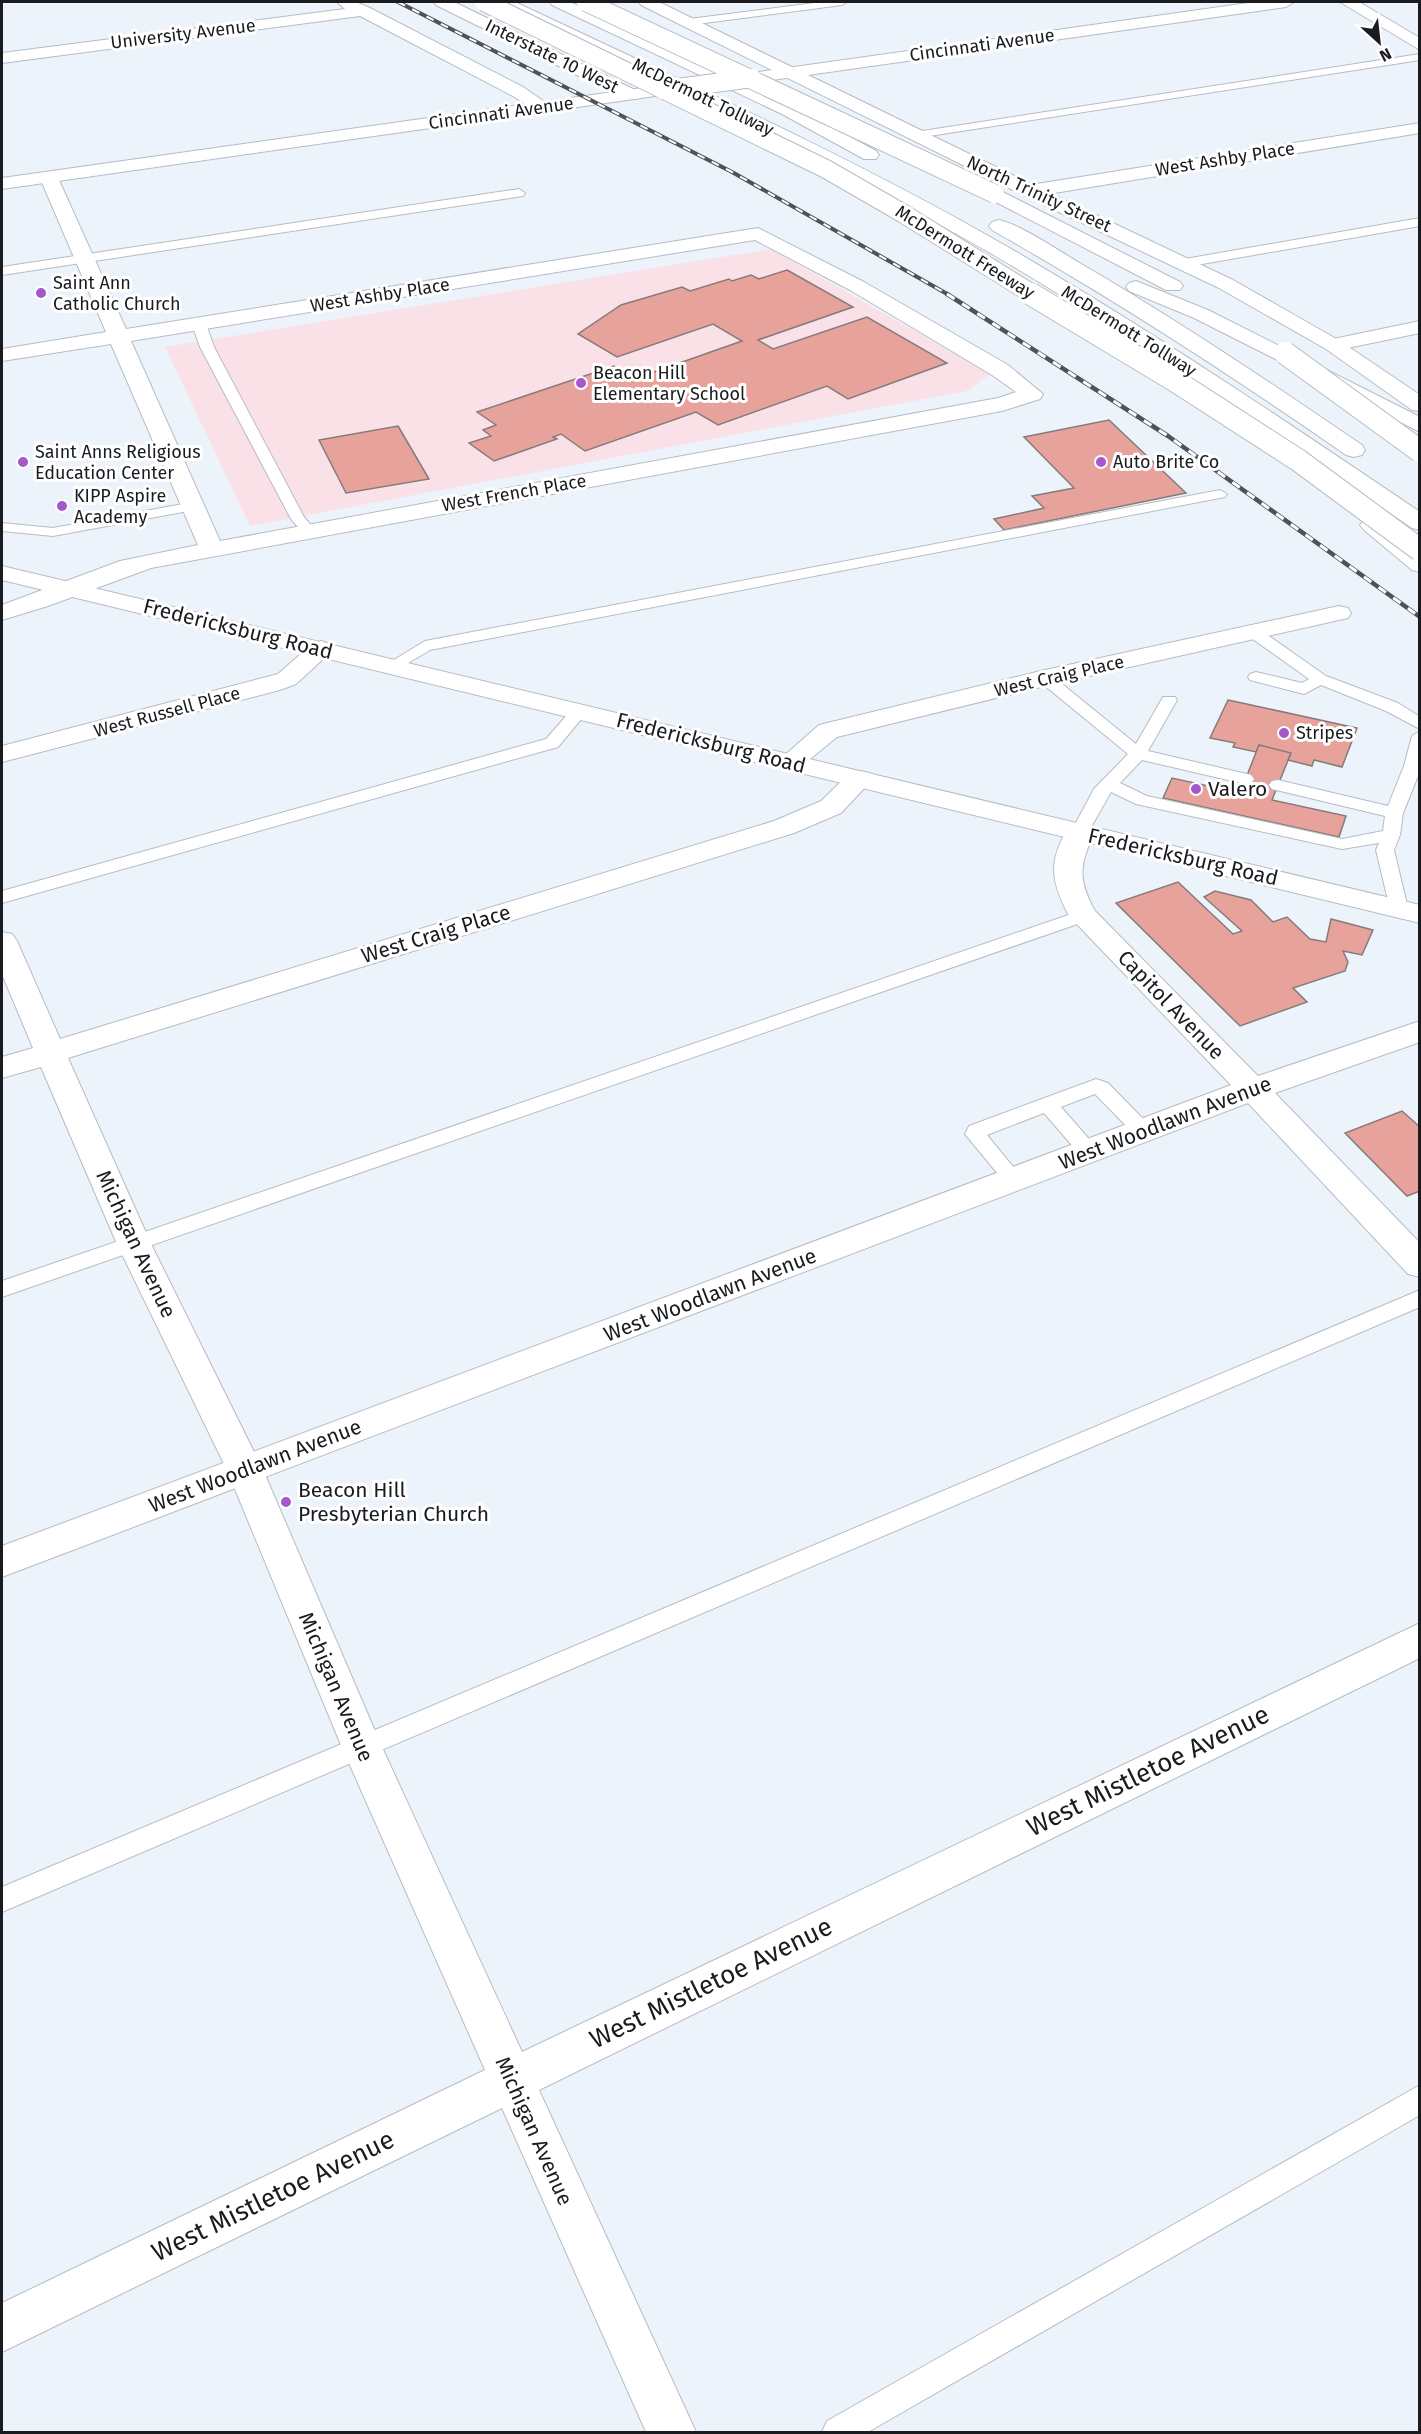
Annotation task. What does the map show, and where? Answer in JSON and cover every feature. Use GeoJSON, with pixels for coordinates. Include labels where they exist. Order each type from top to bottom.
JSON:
{"type":"FeatureCollection","features":[{"type":"Feature","properties":{"kind":"main road"},"geometry":{"type":"LineString","coordinates":[[345,2],[517,91],[543,107]]}},
{"type":"Feature","properties":{"kind":"main road","name":"Interstate 10 West"},"geometry":{"type":"LineString","coordinates":[[442,2],[630,95]]}},
{"type":"Feature","properties":{"kind":"main road","name":"McDermott Freeway"},"geometry":{"type":"LineString","coordinates":[[484,2],[689,100],[826,169],[904,214],[1260,435],[1298,460],[1419,550]]}},
{"type":"Feature","properties":{"kind":"main road","name":"McDermott Tollway"},"geometry":{"type":"LineString","coordinates":[[502,2],[803,145],[925,209],[1079,298],[1251,408],[1419,523]]}},
{"type":"Feature","properties":{"kind":"main road","name":"McDermott Tollway"},"geometry":{"type":"LineString","coordinates":[[558,2],[788,110],[890,166]]}},
{"type":"Feature","properties":{"kind":"main road"},"geometry":{"type":"LineString","coordinates":[[586,2],[995,194]]}},
{"type":"Feature","properties":{"kind":"main road"},"geometry":{"type":"LineString","coordinates":[[631,2],[1159,278],[1285,353],[1377,401],[1419,427]]}},
{"type":"Feature","properties":{"kind":"main road","name":"North Trinity Street"},"geometry":{"type":"LineString","coordinates":[[647,2],[915,135],[1226,284],[1332,345],[1419,405]]}},
{"type":"Feature","properties":{"kind":"main road","name":"Cincinnati Avenue"},"geometry":{"type":"LineString","coordinates":[[2,184],[1286,2]]}},
{"type":"Feature","properties":{"kind":"main road"},"geometry":{"type":"LineString","coordinates":[[1348,2],[1419,45]]}},
{"type":"Feature","properties":{"kind":"main road","name":"University Avenue"},"geometry":{"type":"LineString","coordinates":[[2,58],[364,11]]}},
{"type":"Feature","properties":{"kind":"main road","name":"West Ashby Place"},"geometry":{"type":"LineString","coordinates":[[1030,191],[1419,128]]}},
{"type":"Feature","properties":{"kind":"main road"},"geometry":{"type":"LineString","coordinates":[[49,178],[212,549]]}},
{"type":"Feature","properties":{"kind":"main road","name":"McDermott Tollway"},"geometry":{"type":"LineString","coordinates":[[981,216],[1042,249],[1223,359],[1370,461]]}},
{"type":"Feature","properties":{"kind":"main road","name":"West Ashby Place"},"geometry":{"type":"LineString","coordinates":[[2,356],[758,234],[857,286],[1000,370],[1032,394]]}},
{"type":"Feature","properties":{"kind":"main road"},"geometry":{"type":"LineString","coordinates":[[1042,249],[1201,314],[1419,427]]}},
{"type":"Feature","properties":{"kind":"main road"},"geometry":{"type":"LineString","coordinates":[[1079,298],[1185,376],[1299,465],[1419,565]]}},
{"type":"Feature","properties":{"kind":"main road"},"geometry":{"type":"LineString","coordinates":[[1332,345],[1419,327]]}},
{"type":"Feature","properties":{"kind":"main road"},"geometry":{"type":"LineString","coordinates":[[1285,353],[1419,451]]}},
{"type":"Feature","properties":{"kind":"main road","name":"West French Place"},"geometry":{"type":"LineString","coordinates":[[2,613],[32,605],[114,569],[1002,404],[1032,394]]}},
{"type":"Feature","properties":{"kind":"main road","name":"Fredericksburg Road"},"geometry":{"type":"LineString","coordinates":[[2,573],[1409,911]]}},
{"type":"Feature","properties":{"kind":"main road","name":"West Craig Place"},"geometry":{"type":"LineString","coordinates":[[790,762],[828,731],[1045,678],[1339,613]]}},
{"type":"Feature","properties":{"kind":"main road","name":"West Russell Place"},"geometry":{"type":"LineString","coordinates":[[2,754],[271,685],[287,679],[321,649]]}},
{"type":"Feature","properties":{"kind":"main road","name":"West Craig Place"},"geometry":{"type":"LineString","coordinates":[[2,1068],[784,827],[831,807],[860,779]]}},
{"type":"Feature","properties":{"kind":"main road","name":"Capitol Avenue"},"geometry":{"type":"LineString","coordinates":[[1080,832],[1065,873],[1072,896],[1083,916],[1253,1089],[1419,1265]]}},
{"type":"Feature","properties":{"kind":"main road","name":"Michigan Avenue"},"geometry":{"type":"LineString","coordinates":[[2,941],[134,1244],[245,1470],[361,1745],[671,2433]]}},
{"type":"Feature","properties":{"kind":"main road","name":"West Woodlawn Avenue"},"geometry":{"type":"LineString","coordinates":[[2,1562],[1253,1089],[1419,1032]]}},
{"type":"Feature","properties":{"kind":"main road","name":"West Mistletoe Avenue"},"geometry":{"type":"LineString","coordinates":[[2,2328],[1419,1639]]}},
{"type":"Feature","properties":{"kind":"lane"},"geometry":{"type":"LineString","coordinates":[[689,22],[842,2]]}},
{"type":"Feature","properties":{"kind":"lane"},"geometry":{"type":"LineString","coordinates":[[915,135],[1419,57]]}},
{"type":"Feature","properties":{"kind":"lane"},"geometry":{"type":"LineString","coordinates":[[2,271],[519,194]]}},
{"type":"Feature","properties":{"kind":"lane"},"geometry":{"type":"LineString","coordinates":[[1185,263],[1419,222]]}},
{"type":"Feature","properties":{"kind":"lane"},"geometry":{"type":"LineString","coordinates":[[199,324],[207,347],[298,519],[309,531]]}},
{"type":"Feature","properties":{"kind":"lane"},"geometry":{"type":"LineString","coordinates":[[392,666],[425,646],[1221,494]]}},
{"type":"Feature","properties":{"kind":"lane"},"geometry":{"type":"LineString","coordinates":[[2,527],[21,526],[41,532],[52,532],[194,506]]}},
{"type":"Feature","properties":{"kind":"lane"},"geometry":{"type":"LineString","coordinates":[[1253,632],[1320,679],[1392,707],[1419,724]]}},
{"type":"Feature","properties":{"kind":"lane"},"geometry":{"type":"LineString","coordinates":[[1256,677],[1304,689],[1320,679]]}},
{"type":"Feature","properties":{"kind":"lane"},"geometry":{"type":"LineString","coordinates":[[1045,678],[1138,754],[1180,771],[1213,779],[1245,778]]}},
{"type":"Feature","properties":{"kind":"lane"},"geometry":{"type":"LineString","coordinates":[[1080,832],[1100,793],[1138,754],[1169,700]]}},
{"type":"Feature","properties":{"kind":"lane"},"geometry":{"type":"LineString","coordinates":[[2,897],[552,743],[580,711]]}},
{"type":"Feature","properties":{"kind":"lane"},"geometry":{"type":"LineString","coordinates":[[1409,911],[1385,850],[1394,813],[1413,766],[1419,736]]}},
{"type":"Feature","properties":{"kind":"lane"},"geometry":{"type":"LineString","coordinates":[[1109,784],[1142,800],[1168,803],[1296,831],[1342,844],[1390,835]]}},
{"type":"Feature","properties":{"kind":"lane"},"geometry":{"type":"LineString","coordinates":[[1278,785],[1308,800],[1338,807],[1394,813]]}},
{"type":"Feature","properties":{"kind":"lane"},"geometry":{"type":"LineString","coordinates":[[2,1288],[1083,916]]}},
{"type":"Feature","properties":{"kind":"lane"},"geometry":{"type":"LineString","coordinates":[[1014,1180],[975,1132],[1098,1087],[1143,1131]]}},
{"type":"Feature","properties":{"kind":"lane"},"geometry":{"type":"LineString","coordinates":[[1047,1104],[1089,1152]]}},
{"type":"Feature","properties":{"kind":"lane"},"geometry":{"type":"LineString","coordinates":[[2,1900],[361,1745],[1419,1298]]}},
{"type":"Feature","properties":{"kind":"lane"},"geometry":{"type":"LineString","coordinates":[[838,2433],[1419,2099]]}},
{"type":"Feature","properties":{"kind":"shaded area","name":"Beacon Hill Elementary School"},"geometry":{"type":"Polygon","coordinates":[[[771,249],[990,374],[967,391],[250,526],[165,347],[771,249]]]}},
{"type":"Feature","properties":{"kind":"building"},"geometry":{"type":"Polygon","coordinates":[[[787,270],[853,307],[758,340],[773,349],[867,317],[947,363],[848,399],[827,386],[718,425],[696,412],[585,451],[561,434],[553,437],[557,439],[494,461],[469,443],[491,436],[483,430],[496,425],[477,412],[614,366],[634,379],[742,341],[713,324],[617,357],[578,334],[621,305],[682,287],[690,291],[729,279],[732,281],[751,275],[759,279],[787,270]]]}},
{"type":"Feature","properties":{"kind":"building","name":"Auto Brite Co"},"geometry":{"type":"Polygon","coordinates":[[[1109,420],[1186,493],[1004,530],[994,519],[1044,508],[1032,496],[1074,488],[1024,437],[1109,420]]]}},
{"type":"Feature","properties":{"kind":"building"},"geometry":{"type":"Polygon","coordinates":[[[398,426],[429,479],[346,493],[319,440],[398,426]]]}},
{"type":"Feature","properties":{"kind":"building","name":"Stripes"},"geometry":{"type":"Polygon","coordinates":[[[1228,700],[1357,728],[1342,767],[1314,760],[1312,766],[1288,760],[1291,753],[1259,745],[1256,752],[1233,747],[1235,743],[1210,738],[1228,700]]]}},
{"type":"Feature","properties":{"kind":"building","name":"Valero"},"geometry":{"type":"Polygon","coordinates":[[[1259,745],[1291,753],[1272,800],[1346,816],[1339,837],[1163,798],[1172,778],[1240,793],[1259,745]]]}},
{"type":"Feature","properties":{"kind":"building"},"geometry":{"type":"Polygon","coordinates":[[[1178,882],[1233,934],[1242,931],[1204,897],[1215,891],[1251,900],[1273,922],[1287,917],[1310,939],[1326,942],[1331,919],[1373,930],[1362,955],[1343,951],[1348,962],[1345,971],[1293,988],[1307,1002],[1240,1026],[1116,903],[1178,882]]]}},
{"type":"Feature","properties":{"kind":"building"},"geometry":{"type":"Polygon","coordinates":[[[1402,1111],[1420,1127],[1420,1191],[1407,1196],[1345,1133],[1402,1111]]]}},
{"type":"Feature","properties":{"kind":"railway"},"geometry":{"type":"LineString","coordinates":[[398,2],[732,172],[949,295]]}},
{"type":"Feature","properties":{"kind":"railway"},"geometry":{"type":"LineString","coordinates":[[947,294],[1168,436],[1420,617]]}},
{"type":"Feature","properties":{"kind":"place","name":"Saint Ann Catholic Church"},"geometry":{"type":"Point","coordinates":[41,293]}},
{"type":"Feature","properties":{"kind":"place","name":"Beacon Hill Elementary School"},"geometry":{"type":"Point","coordinates":[581,383]}},
{"type":"Feature","properties":{"kind":"place","name":"Saint Anns Religious Education Center"},"geometry":{"type":"Point","coordinates":[23,462]}},
{"type":"Feature","properties":{"kind":"place","name":"Auto Brite Co"},"geometry":{"type":"Point","coordinates":[1101,462]}},
{"type":"Feature","properties":{"kind":"place","name":"KIPP Aspire Academy"},"geometry":{"type":"Point","coordinates":[62,506]}},
{"type":"Feature","properties":{"kind":"place","name":"Stripes"},"geometry":{"type":"Point","coordinates":[1284,733]}},
{"type":"Feature","properties":{"kind":"place","name":"Valero"},"geometry":{"type":"Point","coordinates":[1196,789]}},
{"type":"Feature","properties":{"kind":"place","name":"Beacon Hill Presbyterian Church"},"geometry":{"type":"Point","coordinates":[286,1502]}}]}
